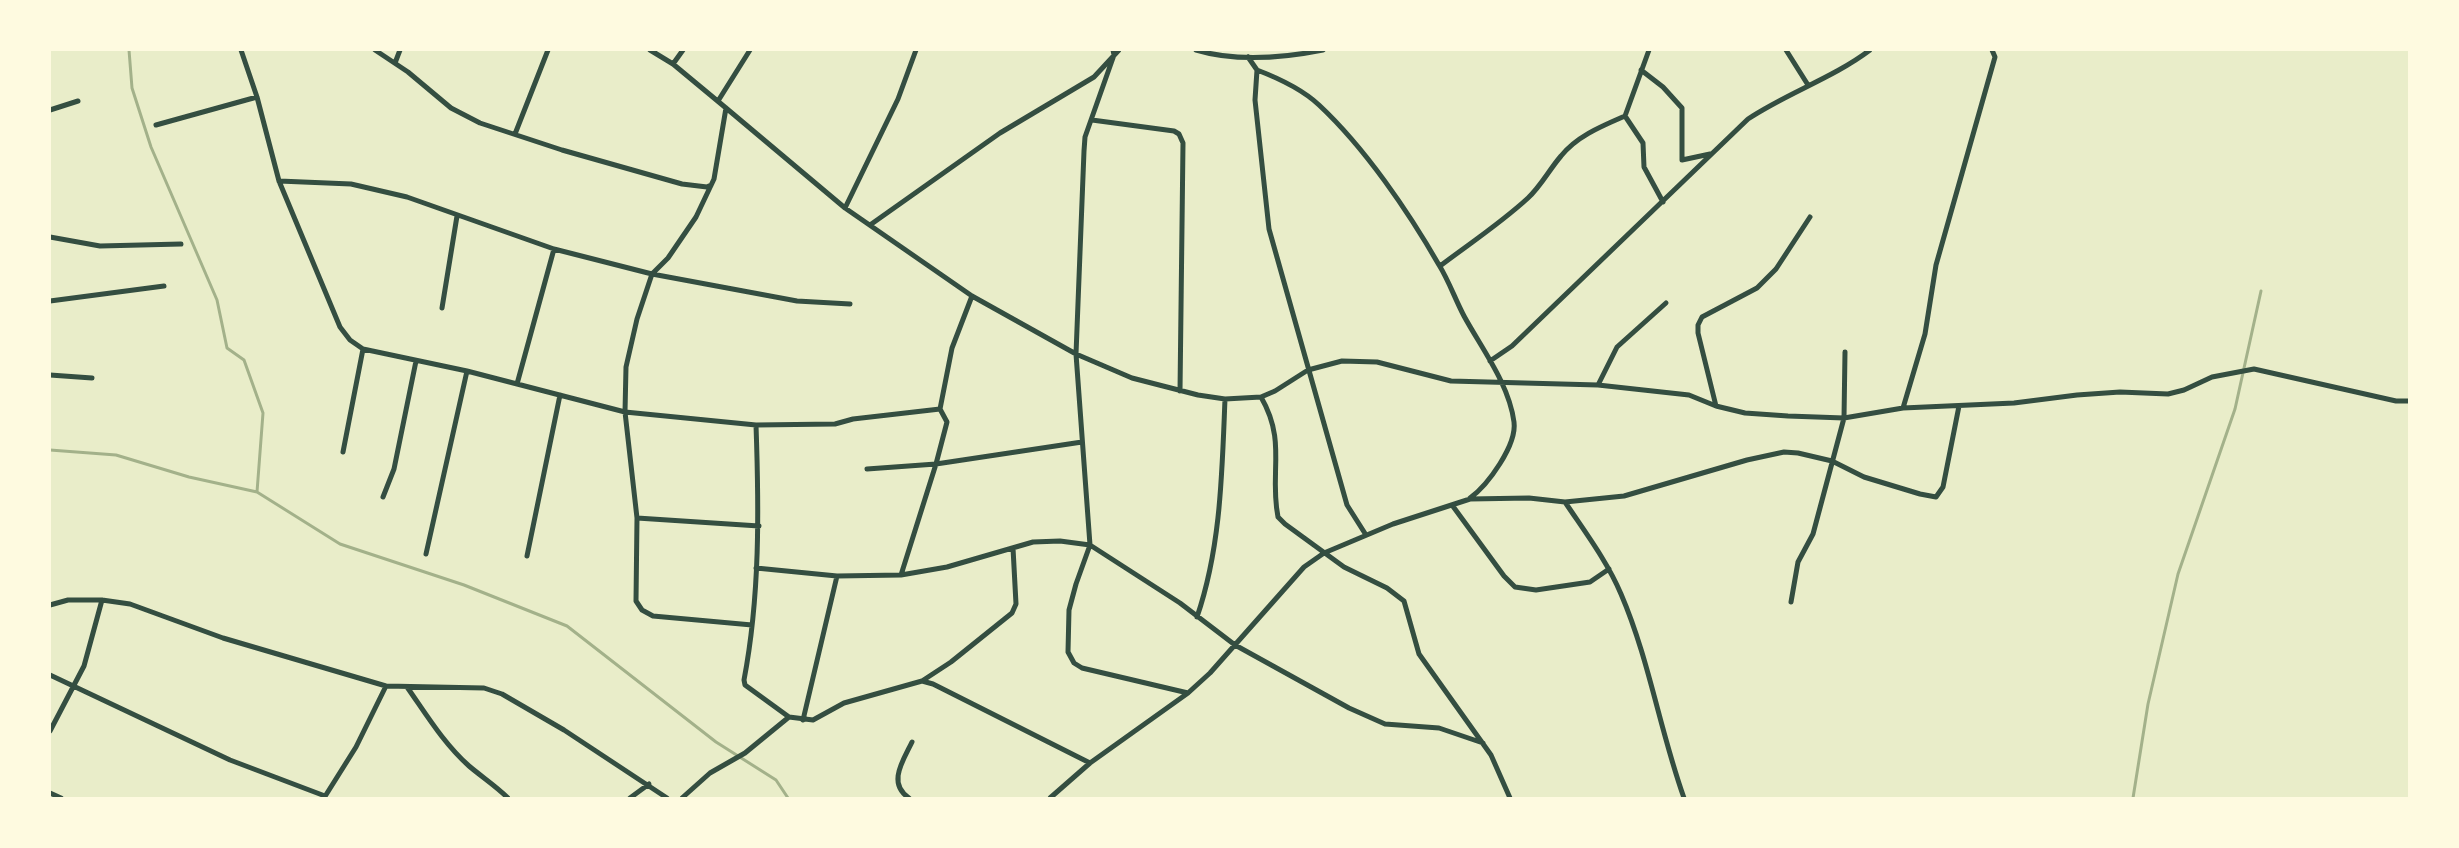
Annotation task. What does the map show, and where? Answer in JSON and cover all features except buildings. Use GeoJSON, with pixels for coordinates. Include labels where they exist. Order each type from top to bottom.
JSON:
{"type":"FeatureCollection","features":[{"type":"Feature","properties":{"kind":"street"},"geometry":{"type":"LineString","coordinates":[[241,50],[257,97],[279,180],[340,327],[350,340],[363,349],[468,371],[625,412],[756,424],[835,424],[853,419],[940,409]]}},
{"type":"Feature","properties":{"kind":"street"},"geometry":{"type":"LineString","coordinates":[[375,50],[395,63],[451,108],[480,123],[682,184],[706,187],[711,184]]}},
{"type":"Feature","properties":{"kind":"street"},"geometry":{"type":"LineString","coordinates":[[395,63],[400,50]]}},
{"type":"Feature","properties":{"kind":"street"},"geometry":{"type":"LineString","coordinates":[[515,134],[548,50]]}},
{"type":"Feature","properties":{"kind":"street"},"geometry":{"type":"LineString","coordinates":[[650,50],[673,64],[845,208],[972,296],[1076,354],[1132,378],[1180,391],[1225,399],[1261,397],[1292,382],[1308,370],[1322,365],[1342,361],[1377,362],[1452,381],[1598,385],[1689,395],[1716,406],[1745,413],[1844,418],[1903,408],[2014,404],[2077,395],[2120,392],[2168,394],[2212,378],[2254,368],[2396,401],[2409,401]]}},
{"type":"Feature","properties":{"kind":"street"},"geometry":{"type":"LineString","coordinates":[[673,64],[683,50]]}},
{"type":"Feature","properties":{"kind":"street"},"geometry":{"type":"LineString","coordinates":[[718,101],[750,50]]}},
{"type":"Feature","properties":{"kind":"street"},"geometry":{"type":"LineString","coordinates":[[845,208],[898,99],[916,50]]}},
{"type":"Feature","properties":{"kind":"street"},"geometry":{"type":"LineString","coordinates":[[870,226],[1000,133],[1094,77],[1114,52],[1119,50]]}},
{"type":"Feature","properties":{"kind":"street"},"geometry":{"type":"LineString","coordinates":[[1196,50],[1248,57],[1300,54],[1323,50]]}},
{"type":"Feature","properties":{"kind":"street"},"geometry":{"type":"LineString","coordinates":[[1440,266],[1528,198],[1545,179],[1561,155],[1577,140],[1600,126],[1625,116],[1649,50]]}},
{"type":"Feature","properties":{"kind":"street"},"geometry":{"type":"LineString","coordinates":[[1786,50],[1808,85]]}},
{"type":"Feature","properties":{"kind":"street"},"geometry":{"type":"LineString","coordinates":[[1490,361],[1512,346],[1748,119],[1808,85],[1842,69],[1870,50]]}},
{"type":"Feature","properties":{"kind":"street"},"geometry":{"type":"LineString","coordinates":[[1903,408],[1925,334],[1936,265],[1995,57],[1992,50]]}},
{"type":"Feature","properties":{"kind":"street"},"geometry":{"type":"LineString","coordinates":[[1114,52],[1085,137],[1076,354],[1090,545],[1069,610],[1068,652],[1074,663],[1082,668],[1188,693]]}},
{"type":"Feature","properties":{"kind":"street"},"geometry":{"type":"LineString","coordinates":[[1248,57],[1257,70],[1289,84],[1318,104],[1389,188],[1440,266],[1501,382],[1514,423],[1509,444],[1498,467],[1481,490],[1470,499]]}},
{"type":"Feature","properties":{"kind":"street"},"geometry":{"type":"LineString","coordinates":[[1257,70],[1255,100],[1269,230],[1347,505],[1366,535]]}},
{"type":"Feature","properties":{"kind":"street"},"geometry":{"type":"LineString","coordinates":[[1641,70],[1663,87],[1682,108],[1682,160],[1712,154]]}},
{"type":"Feature","properties":{"kind":"street"},"geometry":{"type":"LineString","coordinates":[[156,125],[257,97]]}},
{"type":"Feature","properties":{"kind":"street"},"geometry":{"type":"LineString","coordinates":[[50,110],[78,101]]}},
{"type":"Feature","properties":{"kind":"street"},"geometry":{"type":"LineString","coordinates":[[726,108],[714,179],[696,218],[668,258],[652,274],[637,319],[626,368],[625,412],[637,518],[636,601],[642,610],[653,616],[752,625]]}},
{"type":"Feature","properties":{"kind":"street"},"geometry":{"type":"LineString","coordinates":[[1625,116],[1643,143],[1644,167],[1663,202]]}},
{"type":"Feature","properties":{"kind":"street"},"geometry":{"type":"LineString","coordinates":[[1092,120],[1174,131],[1179,134],[1183,143],[1180,391]]}},
{"type":"Feature","properties":{"kind":"street"},"geometry":{"type":"LineString","coordinates":[[279,180],[351,184],[407,197],[554,249],[652,274],[797,301],[850,304]]}},
{"type":"Feature","properties":{"kind":"street"},"geometry":{"type":"LineString","coordinates":[[442,308],[457,216]]}},
{"type":"Feature","properties":{"kind":"street"},"geometry":{"type":"LineString","coordinates":[[1716,406],[1698,334],[1698,325],[1702,317],[1757,288],[1776,270],[1810,217]]}},
{"type":"Feature","properties":{"kind":"street"},"geometry":{"type":"LineString","coordinates":[[50,237],[100,246],[181,244]]}},
{"type":"Feature","properties":{"kind":"street"},"geometry":{"type":"LineString","coordinates":[[517,384],[554,249]]}},
{"type":"Feature","properties":{"kind":"street"},"geometry":{"type":"LineString","coordinates":[[50,301],[164,286]]}},
{"type":"Feature","properties":{"kind":"street"},"geometry":{"type":"LineString","coordinates":[[901,575],[936,464],[946,422],[940,409],[952,348],[972,296]]}},
{"type":"Feature","properties":{"kind":"street"},"geometry":{"type":"LineString","coordinates":[[1598,385],[1617,348],[1666,303]]}},
{"type":"Feature","properties":{"kind":"street"},"geometry":{"type":"LineString","coordinates":[[343,452],[363,349]]}},
{"type":"Feature","properties":{"kind":"street"},"geometry":{"type":"LineString","coordinates":[[1792,602],[1798,562],[1812,534],[1844,418],[1845,352]]}},
{"type":"Feature","properties":{"kind":"street"},"geometry":{"type":"LineString","coordinates":[[383,496],[394,469],[416,361]]}},
{"type":"Feature","properties":{"kind":"street"},"geometry":{"type":"LineString","coordinates":[[426,554],[468,371]]}},
{"type":"Feature","properties":{"kind":"street"},"geometry":{"type":"LineString","coordinates":[[50,375],[92,378]]}},
{"type":"Feature","properties":{"kind":"street"},"geometry":{"type":"LineString","coordinates":[[527,556],[560,395]]}},
{"type":"Feature","properties":{"kind":"street"},"geometry":{"type":"LineString","coordinates":[[1261,397],[1271,414],[1276,433],[1278,517],[1344,567],[1388,588],[1404,601],[1420,654],[1491,754],[1510,798]]}},
{"type":"Feature","properties":{"kind":"street"},"geometry":{"type":"LineString","coordinates":[[1197,617],[1209,583],[1216,536],[1222,480],[1225,399]]}},
{"type":"Feature","properties":{"kind":"street"},"geometry":{"type":"LineString","coordinates":[[1050,798],[1090,763],[1188,693],[1304,567],[1324,553],[1366,535],[1470,499],[1529,498],[1565,502],[1624,496],[1738,462],[1784,452],[1798,453],[1832,461],[1864,477],[1936,497],[1943,487],[1959,406]]}},
{"type":"Feature","properties":{"kind":"street"},"geometry":{"type":"LineString","coordinates":[[756,424],[759,526],[752,625],[744,680],[745,685],[789,716],[803,720],[813,720],[844,703],[922,681],[951,662],[1012,612],[1016,604],[1014,548]]}},
{"type":"Feature","properties":{"kind":"street"},"geometry":{"type":"LineString","coordinates":[[867,469],[936,464],[1082,442]]}},
{"type":"Feature","properties":{"kind":"street"},"geometry":{"type":"LineString","coordinates":[[1565,502],[1609,569],[1621,595],[1643,660],[1684,798]]}},
{"type":"Feature","properties":{"kind":"street"},"geometry":{"type":"LineString","coordinates":[[1452,504],[1504,576],[1515,587],[1536,590],[1590,582],[1609,569]]}},
{"type":"Feature","properties":{"kind":"street"},"geometry":{"type":"LineString","coordinates":[[637,518],[759,526]]}},
{"type":"Feature","properties":{"kind":"street"},"geometry":{"type":"LineString","coordinates":[[756,568],[837,576],[901,575],[947,567],[1033,542],[1060,540],[1090,545],[1173,598],[1235,644],[1349,708],[1385,724],[1439,728],[1483,743]]}},
{"type":"Feature","properties":{"kind":"street"},"geometry":{"type":"LineString","coordinates":[[803,720],[837,576]]}},
{"type":"Feature","properties":{"kind":"street"},"geometry":{"type":"LineString","coordinates":[[50,605],[68,600],[102,600],[130,604],[223,638],[386,686],[484,688],[502,694],[564,730],[667,798]]}},
{"type":"Feature","properties":{"kind":"street"},"geometry":{"type":"LineString","coordinates":[[50,731],[84,666],[102,600]]}},
{"type":"Feature","properties":{"kind":"street"},"geometry":{"type":"LineString","coordinates":[[50,675],[230,760],[324,797],[356,747],[386,686]]}},
{"type":"Feature","properties":{"kind":"street"},"geometry":{"type":"LineString","coordinates":[[922,681],[933,684],[1090,763]]}},
{"type":"Feature","properties":{"kind":"street"},"geometry":{"type":"LineString","coordinates":[[407,687],[446,741],[469,766],[492,782],[508,798]]}},
{"type":"Feature","properties":{"kind":"street"},"geometry":{"type":"LineString","coordinates":[[682,798],[710,773],[745,753],[789,716]]}},
{"type":"Feature","properties":{"kind":"street"},"geometry":{"type":"LineString","coordinates":[[909,798],[902,793],[898,784],[897,774],[912,742]]}},
{"type":"Feature","properties":{"kind":"street"},"geometry":{"type":"LineString","coordinates":[[630,798],[648,784]]}},
{"type":"Feature","properties":{"kind":"street"},"geometry":{"type":"LineString","coordinates":[[50,793],[61,798]]}},
{"type":"Feature","properties":{"kind":"waterway"},"geometry":{"type":"LineString","coordinates":[[129,50],[132,88],[151,147],[217,300],[227,348],[244,360],[263,413],[257,492]]}},
{"type":"Feature","properties":{"kind":"waterway"},"geometry":{"type":"LineString","coordinates":[[2133,798],[2148,704],[2178,574],[2235,409],[2261,291]]}},
{"type":"Feature","properties":{"kind":"waterway"},"geometry":{"type":"LineString","coordinates":[[50,450],[116,455],[189,477],[257,492],[340,544],[464,585],[567,626],[716,742],[776,780],[788,798]]}}]}
